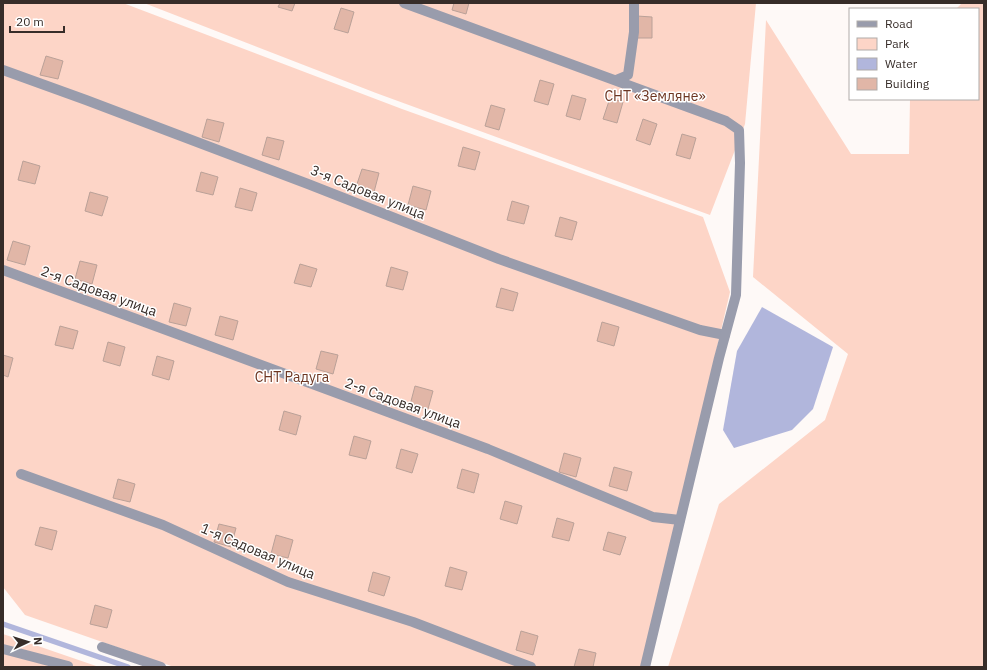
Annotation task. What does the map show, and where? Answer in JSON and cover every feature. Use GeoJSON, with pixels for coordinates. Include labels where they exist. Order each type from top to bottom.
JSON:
{"type":"FeatureCollection","features":[{"type":"Feature","properties":{"kind":"street"},"geometry":{"type":"LineString","coordinates":[[404,3],[726,121],[739,130],[740,163],[736,295],[645,667]]}},
{"type":"Feature","properties":{"kind":"street"},"geometry":{"type":"LineString","coordinates":[[616,80],[628,75],[634,32],[634,3]]}},
{"type":"Feature","properties":{"kind":"street","name":"3-я Садовая улица"},"geometry":{"type":"LineString","coordinates":[[3,70],[308,184],[499,259],[700,330],[725,335]]}},
{"type":"Feature","properties":{"kind":"street","name":"2-я Садовая улица"},"geometry":{"type":"LineString","coordinates":[[3,270],[488,449],[653,517],[680,520]]}},
{"type":"Feature","properties":{"kind":"street","name":"1-я Садовая улица"},"geometry":{"type":"LineString","coordinates":[[21,474],[163,525],[288,582],[413,622],[531,667]]}},
{"type":"Feature","properties":{"kind":"street"},"geometry":{"type":"LineString","coordinates":[[102,647],[161,667]]}},
{"type":"Feature","properties":{"kind":"street"},"geometry":{"type":"LineString","coordinates":[[3,649],[68,667]]}},
{"type":"Feature","properties":{"kind":"green space","name":"СНТ Радуга"},"geometry":{"type":"Polygon","coordinates":[[[3,3],[123,3],[402,109],[703,217],[730,292],[642,667],[174,667],[25,615],[3,587],[3,3]]]}},
{"type":"Feature","properties":{"kind":"green space","name":"СНТ «Земляне»"},"geometry":{"type":"Polygon","coordinates":[[[144,3],[756,3],[745,124],[710,215],[376,93],[144,3]]]}},
{"type":"Feature","properties":{"kind":"green space"},"geometry":{"type":"Polygon","coordinates":[[[962,3],[984,3],[984,667],[668,667],[719,504],[825,420],[848,354],[753,277],[766,20],[851,154],[909,154],[910,100],[979,100],[979,8],[957,8],[962,3]]]}},
{"type":"Feature","properties":{"kind":"green space"},"geometry":{"type":"Polygon","coordinates":[[[3,634],[99,667],[3,667],[3,634]]]}},
{"type":"Feature","properties":{"kind":"water"},"geometry":{"type":"Polygon","coordinates":[[[762,307],[833,347],[813,409],[792,430],[734,448],[723,430],[737,351],[762,307]]]}},
{"type":"Feature","properties":{"kind":"building"},"geometry":{"type":"Polygon","coordinates":[[[280,3],[295,3],[292,11],[278,7],[280,3]]]}},
{"type":"Feature","properties":{"kind":"building"},"geometry":{"type":"Polygon","coordinates":[[[454,3],[469,3],[466,14],[452,10],[454,3]]]}},
{"type":"Feature","properties":{"kind":"building"},"geometry":{"type":"Polygon","coordinates":[[[341,8],[354,12],[348,33],[334,29],[341,8]]]}},
{"type":"Feature","properties":{"kind":"building"},"geometry":{"type":"Polygon","coordinates":[[[637,16],[652,17],[652,38],[637,38],[637,16]]]}},
{"type":"Feature","properties":{"kind":"building"},"geometry":{"type":"Polygon","coordinates":[[[46,56],[63,61],[58,79],[40,75],[46,56]]]}},
{"type":"Feature","properties":{"kind":"building"},"geometry":{"type":"Polygon","coordinates":[[[540,80],[554,84],[548,105],[534,101],[540,80]]]}},
{"type":"Feature","properties":{"kind":"building"},"geometry":{"type":"Polygon","coordinates":[[[572,95],[586,99],[580,120],[566,116],[572,95]]]}},
{"type":"Feature","properties":{"kind":"building"},"geometry":{"type":"Polygon","coordinates":[[[610,98],[623,102],[617,123],[603,119],[610,98]]]}},
{"type":"Feature","properties":{"kind":"building"},"geometry":{"type":"Polygon","coordinates":[[[491,105],[505,109],[499,130],[485,126],[491,105]]]}},
{"type":"Feature","properties":{"kind":"building"},"geometry":{"type":"Polygon","coordinates":[[[207,119],[224,123],[219,142],[202,137],[207,119]]]}},
{"type":"Feature","properties":{"kind":"building"},"geometry":{"type":"Polygon","coordinates":[[[643,119],[657,124],[650,145],[636,140],[643,119]]]}},
{"type":"Feature","properties":{"kind":"building"},"geometry":{"type":"Polygon","coordinates":[[[682,134],[696,138],[690,159],[676,155],[682,134]]]}},
{"type":"Feature","properties":{"kind":"building"},"geometry":{"type":"Polygon","coordinates":[[[267,137],[284,141],[279,160],[262,155],[267,137]]]}},
{"type":"Feature","properties":{"kind":"building"},"geometry":{"type":"Polygon","coordinates":[[[463,147],[480,152],[475,170],[458,166],[463,147]]]}},
{"type":"Feature","properties":{"kind":"building"},"geometry":{"type":"Polygon","coordinates":[[[23,161],[40,166],[35,184],[18,180],[23,161]]]}},
{"type":"Feature","properties":{"kind":"building"},"geometry":{"type":"Polygon","coordinates":[[[362,169],[379,173],[374,192],[356,187],[362,169]]]}},
{"type":"Feature","properties":{"kind":"building"},"geometry":{"type":"Polygon","coordinates":[[[201,172],[218,177],[213,195],[196,191],[201,172]]]}},
{"type":"Feature","properties":{"kind":"building"},"geometry":{"type":"Polygon","coordinates":[[[413,186],[431,191],[426,210],[408,205],[413,186]]]}},
{"type":"Feature","properties":{"kind":"building"},"geometry":{"type":"Polygon","coordinates":[[[240,188],[257,193],[252,211],[235,207],[240,188]]]}},
{"type":"Feature","properties":{"kind":"building"},"geometry":{"type":"Polygon","coordinates":[[[90,192],[108,197],[102,216],[85,211],[90,192]]]}},
{"type":"Feature","properties":{"kind":"building"},"geometry":{"type":"Polygon","coordinates":[[[512,201],[529,206],[524,224],[507,220],[512,201]]]}},
{"type":"Feature","properties":{"kind":"building"},"geometry":{"type":"Polygon","coordinates":[[[560,217],[577,222],[572,240],[555,236],[560,217]]]}},
{"type":"Feature","properties":{"kind":"building"},"geometry":{"type":"Polygon","coordinates":[[[13,241],[30,246],[25,265],[7,260],[13,241]]]}},
{"type":"Feature","properties":{"kind":"building"},"geometry":{"type":"Polygon","coordinates":[[[80,261],[97,265],[92,284],[75,279],[80,261]]]}},
{"type":"Feature","properties":{"kind":"building"},"geometry":{"type":"Polygon","coordinates":[[[300,264],[317,269],[311,287],[294,283],[300,264]]]}},
{"type":"Feature","properties":{"kind":"building"},"geometry":{"type":"Polygon","coordinates":[[[391,267],[408,272],[403,290],[386,286],[391,267]]]}},
{"type":"Feature","properties":{"kind":"building"},"geometry":{"type":"Polygon","coordinates":[[[501,288],[518,293],[513,311],[496,307],[501,288]]]}},
{"type":"Feature","properties":{"kind":"building"},"geometry":{"type":"Polygon","coordinates":[[[174,303],[191,308],[186,326],[169,322],[174,303]]]}},
{"type":"Feature","properties":{"kind":"building"},"geometry":{"type":"Polygon","coordinates":[[[220,316],[238,321],[233,340],[215,335],[220,316]]]}},
{"type":"Feature","properties":{"kind":"building"},"geometry":{"type":"Polygon","coordinates":[[[602,322],[619,327],[614,346],[597,341],[602,322]]]}},
{"type":"Feature","properties":{"kind":"building"},"geometry":{"type":"Polygon","coordinates":[[[60,326],[78,331],[73,349],[55,345],[60,326]]]}},
{"type":"Feature","properties":{"kind":"building"},"geometry":{"type":"Polygon","coordinates":[[[108,342],[125,347],[120,366],[103,361],[108,342]]]}},
{"type":"Feature","properties":{"kind":"building"},"geometry":{"type":"Polygon","coordinates":[[[321,351],[338,355],[333,374],[316,369],[321,351]]]}},
{"type":"Feature","properties":{"kind":"building"},"geometry":{"type":"Polygon","coordinates":[[[3,355],[13,358],[8,377],[3,375],[3,355]]]}},
{"type":"Feature","properties":{"kind":"building"},"geometry":{"type":"Polygon","coordinates":[[[157,356],[174,361],[169,380],[152,375],[157,356]]]}},
{"type":"Feature","properties":{"kind":"building"},"geometry":{"type":"Polygon","coordinates":[[[415,386],[433,391],[428,409],[410,405],[415,386]]]}},
{"type":"Feature","properties":{"kind":"building"},"geometry":{"type":"Polygon","coordinates":[[[284,411],[301,416],[296,435],[279,430],[284,411]]]}},
{"type":"Feature","properties":{"kind":"building"},"geometry":{"type":"Polygon","coordinates":[[[354,436],[371,441],[366,459],[349,455],[354,436]]]}},
{"type":"Feature","properties":{"kind":"building"},"geometry":{"type":"Polygon","coordinates":[[[401,449],[418,454],[412,473],[396,468],[401,449]]]}},
{"type":"Feature","properties":{"kind":"building"},"geometry":{"type":"Polygon","coordinates":[[[564,453],[581,458],[576,477],[559,472],[564,453]]]}},
{"type":"Feature","properties":{"kind":"building"},"geometry":{"type":"Polygon","coordinates":[[[614,467],[632,472],[627,491],[609,486],[614,467]]]}},
{"type":"Feature","properties":{"kind":"building"},"geometry":{"type":"Polygon","coordinates":[[[462,469],[479,474],[474,493],[457,488],[462,469]]]}},
{"type":"Feature","properties":{"kind":"building"},"geometry":{"type":"Polygon","coordinates":[[[118,479],[135,484],[130,502],[113,498],[118,479]]]}},
{"type":"Feature","properties":{"kind":"building"},"geometry":{"type":"Polygon","coordinates":[[[505,501],[522,506],[517,524],[500,519],[505,501]]]}},
{"type":"Feature","properties":{"kind":"building"},"geometry":{"type":"Polygon","coordinates":[[[557,518],[574,523],[569,541],[552,537],[557,518]]]}},
{"type":"Feature","properties":{"kind":"building"},"geometry":{"type":"Polygon","coordinates":[[[219,524],[236,528],[231,547],[214,542],[219,524]]]}},
{"type":"Feature","properties":{"kind":"building"},"geometry":{"type":"Polygon","coordinates":[[[40,527],[57,531],[52,550],[35,545],[40,527]]]}},
{"type":"Feature","properties":{"kind":"building"},"geometry":{"type":"Polygon","coordinates":[[[608,532],[626,537],[620,555],[603,550],[608,532]]]}},
{"type":"Feature","properties":{"kind":"building"},"geometry":{"type":"Polygon","coordinates":[[[276,535],[293,540],[288,558],[271,554],[276,535]]]}},
{"type":"Feature","properties":{"kind":"building"},"geometry":{"type":"Polygon","coordinates":[[[450,567],[467,572],[462,590],[445,586],[450,567]]]}},
{"type":"Feature","properties":{"kind":"building"},"geometry":{"type":"Polygon","coordinates":[[[373,572],[390,577],[384,596],[368,591],[373,572]]]}},
{"type":"Feature","properties":{"kind":"building"},"geometry":{"type":"Polygon","coordinates":[[[95,605],[112,610],[107,628],[90,624],[95,605]]]}},
{"type":"Feature","properties":{"kind":"building"},"geometry":{"type":"Polygon","coordinates":[[[521,631],[538,636],[533,655],[516,650],[521,631]]]}},
{"type":"Feature","properties":{"kind":"building"},"geometry":{"type":"Polygon","coordinates":[[[579,649],[596,653],[593,667],[574,667],[579,649]]]}},
{"type":"Feature","properties":{"kind":"waterway"},"geometry":{"type":"LineString","coordinates":[[3,624],[128,667]]}}]}
